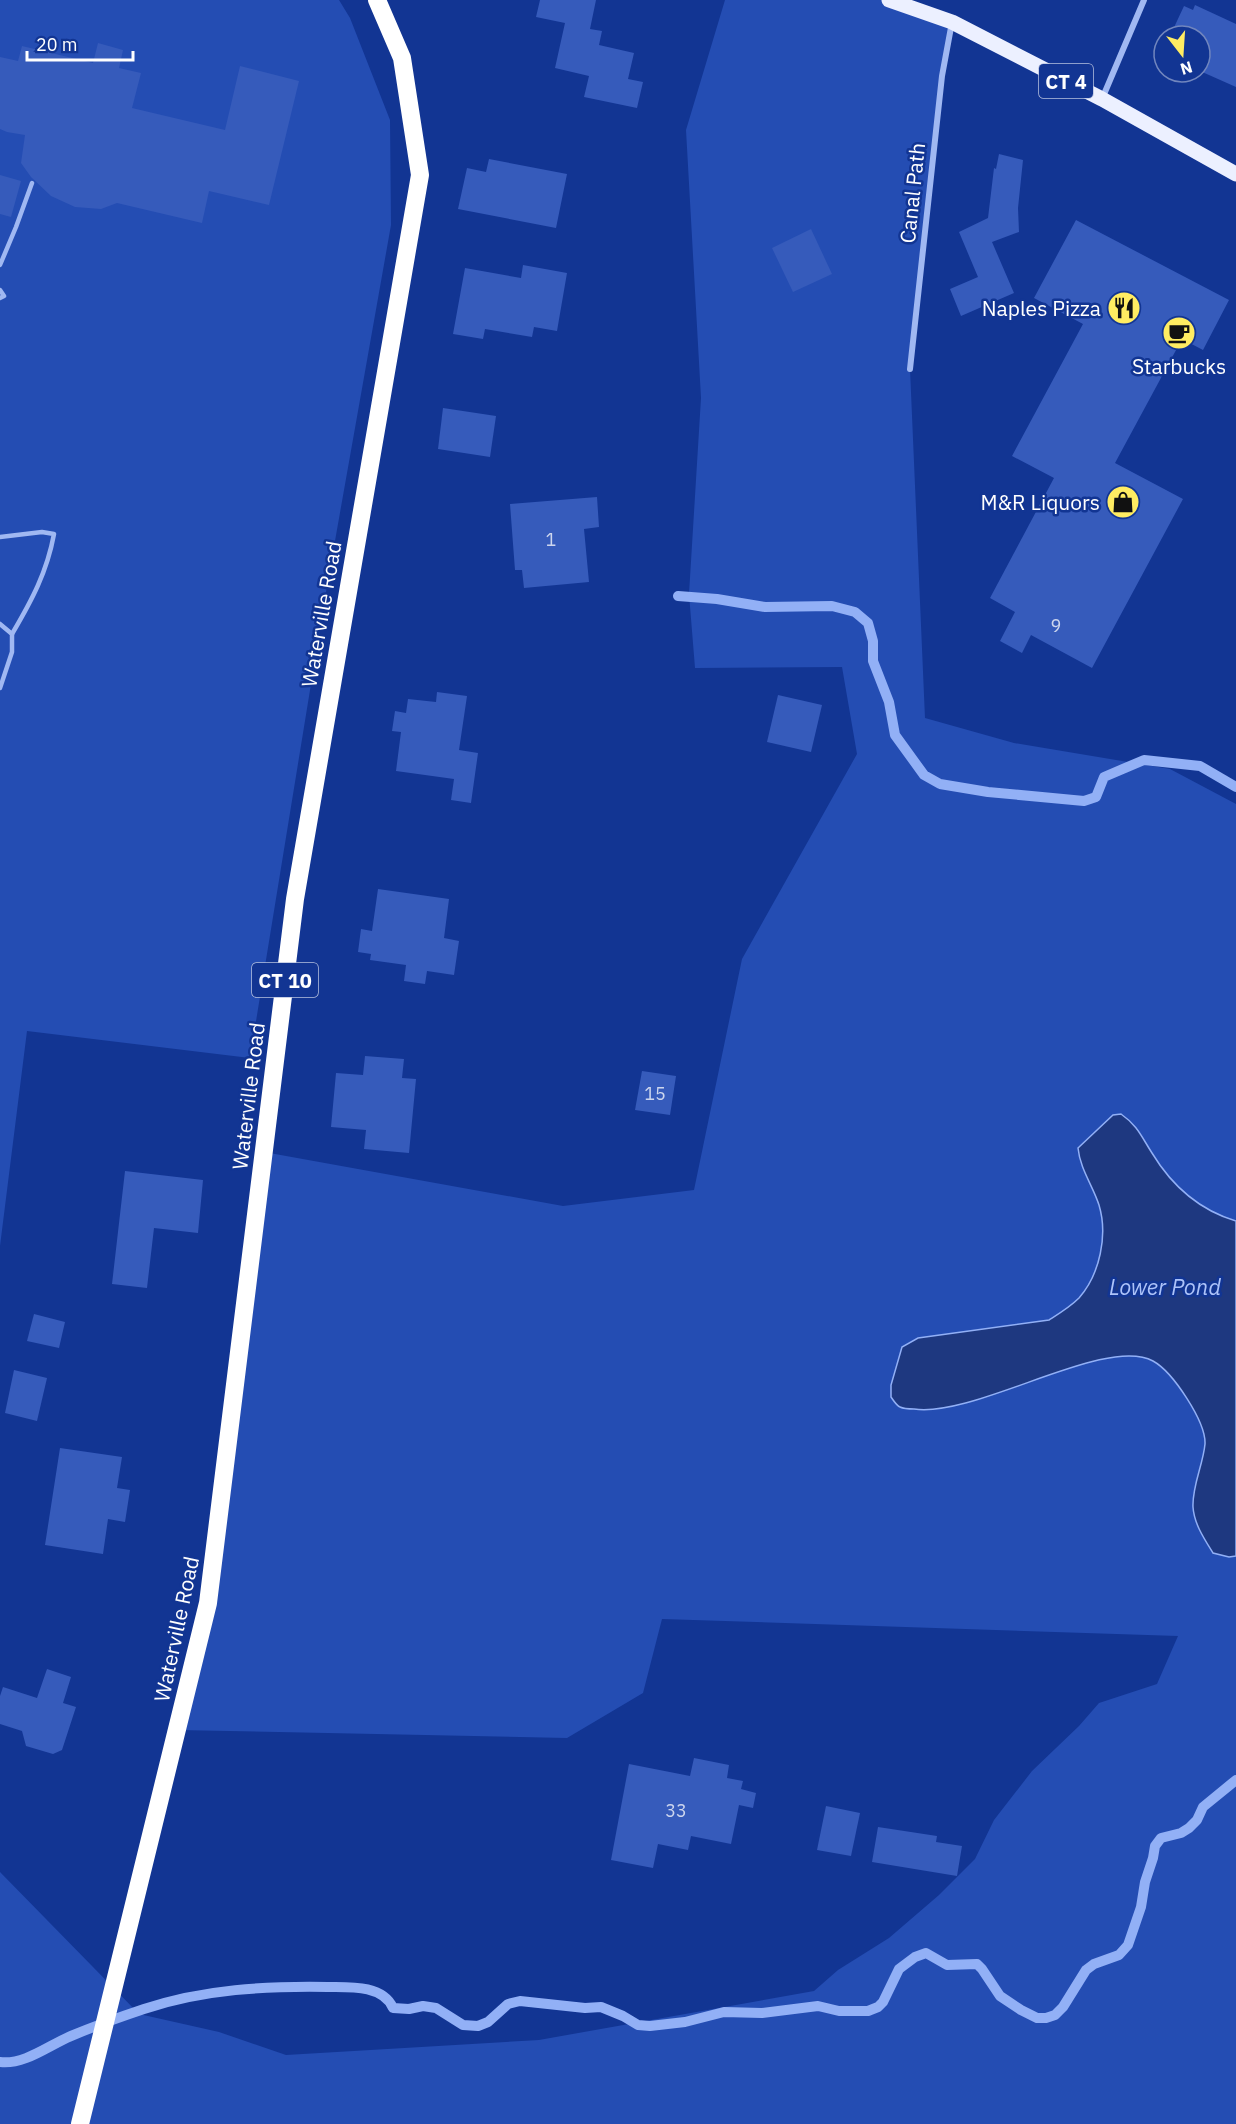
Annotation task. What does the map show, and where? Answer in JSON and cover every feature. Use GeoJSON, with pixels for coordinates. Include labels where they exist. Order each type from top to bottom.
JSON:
{"type":"FeatureCollection","features":[{"type":"Feature","properties":{"kind":"highway","name":"Waterville Road"},"geometry":{"type":"LineString","coordinates":[[80,2124],[208,1603],[295,899],[420,175],[402,58],[377,0]]}},
{"type":"Feature","properties":{"kind":"main road","name":"CT 4"},"geometry":{"type":"LineString","coordinates":[[898,1],[952,22],[1102,99],[1236,174]]}},
{"type":"Feature","properties":{"kind":"street"},"geometry":{"type":"LineString","coordinates":[[1102,99],[1144,0]]}},
{"type":"Feature","properties":{"kind":"street","name":"Canal Path"},"geometry":{"type":"LineString","coordinates":[[910,369],[942,76],[952,22]]}},
{"type":"Feature","properties":{"kind":"lane"},"geometry":{"type":"LineString","coordinates":[[0,266],[32,183]]}},
{"type":"Feature","properties":{"kind":"lane"},"geometry":{"type":"LineString","coordinates":[[0,290],[4,296],[0,298]]}},
{"type":"Feature","properties":{"kind":"lane"},"geometry":{"type":"LineString","coordinates":[[0,537],[42,532],[54,534],[46,569],[12,634],[12,651],[0,688]]}},
{"type":"Feature","properties":{"kind":"lane"},"geometry":{"type":"LineString","coordinates":[[0,624],[12,634]]}},
{"type":"Feature","properties":{"kind":"shaded area"},"geometry":{"type":"Polygon","coordinates":[[[0,0],[339,0],[350,18],[390,120],[391,225],[327,586],[250,1058],[27,1031],[0,1246],[0,0]]]}},
{"type":"Feature","properties":{"kind":"shaded area"},"geometry":{"type":"Polygon","coordinates":[[[725,0],[889,0],[952,22],[942,76],[910,369],[925,718],[1014,743],[1170,769],[1236,804],[1236,2124],[0,2124],[0,1872],[139,2014],[219,2032],[286,2055],[539,2040],[814,1991],[838,1970],[889,1938],[939,1895],[975,1859],[994,1820],[1032,1771],[1079,1726],[1099,1703],[1157,1684],[1178,1636],[662,1619],[643,1693],[567,1738],[177,1730],[208,1603],[264,1152],[563,1206],[694,1190],[742,959],[857,754],[842,667],[695,668],[689,594],[701,398],[686,130],[725,0]]]}},
{"type":"Feature","properties":{"kind":"water","name":"Lower Pond"},"geometry":{"type":"Polygon","coordinates":[[[1121,1114],[1135,1127],[1168,1176],[1178,1186],[1198,1203],[1236,1221],[1236,1556],[1229,1557],[1213,1553],[1198,1526],[1193,1499],[1204,1452],[1204,1435],[1194,1411],[1179,1386],[1153,1361],[1131,1356],[1104,1359],[1073,1367],[971,1402],[940,1408],[903,1408],[891,1397],[891,1385],[902,1347],[918,1338],[1049,1320],[1079,1298],[1097,1266],[1103,1229],[1099,1205],[1081,1163],[1078,1148],[1113,1115],[1121,1114]]]}},
{"type":"Feature","properties":{"kind":"building"},"geometry":{"type":"Polygon","coordinates":[[[540,0],[596,0],[590,29],[602,31],[599,45],[634,53],[628,79],[643,82],[637,108],[584,97],[589,76],[555,68],[565,23],[536,17],[540,0]]]}},
{"type":"Feature","properties":{"kind":"building"},"geometry":{"type":"Polygon","coordinates":[[[1195,5],[1236,24],[1236,87],[1212,76],[1212,24],[1176,24],[1184,6],[1193,10],[1195,5]]]}},
{"type":"Feature","properties":{"kind":"building"},"geometry":{"type":"Polygon","coordinates":[[[98,43],[123,50],[119,68],[141,73],[132,108],[225,130],[240,66],[299,81],[269,205],[209,191],[202,223],[117,203],[101,209],[75,207],[51,196],[31,177],[21,163],[25,135],[0,129],[0,57],[18,61],[22,46],[93,63],[98,43]]]}},
{"type":"Feature","properties":{"kind":"building"},"geometry":{"type":"Polygon","coordinates":[[[999,154],[1023,160],[1018,208],[1019,232],[992,242],[1014,293],[961,316],[950,289],[978,277],[959,232],[988,218],[994,168],[996,169],[999,154]]]}},
{"type":"Feature","properties":{"kind":"building"},"geometry":{"type":"Polygon","coordinates":[[[489,159],[567,174],[556,228],[458,209],[467,168],[486,172],[489,159]]]}},
{"type":"Feature","properties":{"kind":"building"},"geometry":{"type":"Polygon","coordinates":[[[0,175],[21,181],[11,217],[0,214],[0,175]]]}},
{"type":"Feature","properties":{"kind":"building"},"geometry":{"type":"Polygon","coordinates":[[[1076,220],[1229,300],[1203,350],[1182,339],[1115,463],[1183,499],[1092,668],[1031,635],[1022,653],[1000,641],[1015,612],[990,598],[1054,478],[1012,456],[1083,324],[1034,298],[1076,220]]]}},
{"type":"Feature","properties":{"kind":"building"},"geometry":{"type":"Polygon","coordinates":[[[811,229],[832,274],[793,292],[772,248],[811,229]]]}},
{"type":"Feature","properties":{"kind":"building"},"geometry":{"type":"Polygon","coordinates":[[[523,265],[567,273],[557,331],[534,327],[532,337],[485,329],[483,339],[453,334],[465,268],[521,278],[523,265]]]}},
{"type":"Feature","properties":{"kind":"building"},"geometry":{"type":"Polygon","coordinates":[[[443,408],[496,416],[490,457],[438,449],[443,408]]]}},
{"type":"Feature","properties":{"kind":"building"},"geometry":{"type":"Polygon","coordinates":[[[597,497],[599,527],[584,529],[589,582],[524,588],[522,570],[515,570],[510,504],[597,497]]]}},
{"type":"Feature","properties":{"kind":"building"},"geometry":{"type":"Polygon","coordinates":[[[437,692],[467,696],[459,750],[478,753],[471,803],[451,800],[454,779],[396,771],[401,732],[392,731],[395,711],[406,713],[408,699],[436,702],[437,692]]]}},
{"type":"Feature","properties":{"kind":"building"},"geometry":{"type":"Polygon","coordinates":[[[778,695],[822,705],[811,752],[767,742],[778,695]]]}},
{"type":"Feature","properties":{"kind":"building"},"geometry":{"type":"Polygon","coordinates":[[[378,889],[449,899],[444,938],[459,941],[454,975],[427,971],[425,984],[404,981],[406,965],[370,960],[371,954],[358,952],[361,929],[372,931],[378,889]]]}},
{"type":"Feature","properties":{"kind":"building"},"geometry":{"type":"Polygon","coordinates":[[[365,1056],[404,1059],[402,1078],[416,1079],[409,1153],[364,1149],[366,1130],[331,1127],[336,1073],[363,1075],[365,1056]]]}},
{"type":"Feature","properties":{"kind":"building"},"geometry":{"type":"Polygon","coordinates":[[[642,1071],[676,1076],[670,1115],[635,1110],[642,1071]]]}},
{"type":"Feature","properties":{"kind":"building"},"geometry":{"type":"Polygon","coordinates":[[[125,1171],[203,1180],[198,1233],[154,1228],[147,1288],[112,1284],[125,1171]]]}},
{"type":"Feature","properties":{"kind":"building"},"geometry":{"type":"Polygon","coordinates":[[[34,1314],[65,1322],[59,1348],[27,1341],[34,1314]]]}},
{"type":"Feature","properties":{"kind":"building"},"geometry":{"type":"Polygon","coordinates":[[[14,1370],[47,1378],[37,1421],[5,1413],[14,1370]]]}},
{"type":"Feature","properties":{"kind":"building"},"geometry":{"type":"Polygon","coordinates":[[[60,1448],[122,1457],[117,1488],[130,1490],[125,1522],[108,1519],[103,1554],[45,1545],[60,1448]]]}},
{"type":"Feature","properties":{"kind":"building"},"geometry":{"type":"Polygon","coordinates":[[[47,1669],[71,1677],[63,1703],[76,1707],[62,1750],[53,1754],[26,1746],[22,1731],[0,1724],[0,1696],[3,1687],[37,1698],[47,1669]]]}},
{"type":"Feature","properties":{"kind":"building"},"geometry":{"type":"Polygon","coordinates":[[[694,1758],[729,1765],[727,1778],[743,1781],[741,1789],[756,1793],[753,1808],[739,1805],[731,1844],[691,1836],[688,1850],[658,1844],[653,1868],[611,1860],[629,1764],[690,1776],[694,1758]]]}},
{"type":"Feature","properties":{"kind":"building"},"geometry":{"type":"Polygon","coordinates":[[[826,1806],[860,1813],[851,1856],[817,1850],[826,1806]]]}},
{"type":"Feature","properties":{"kind":"building"},"geometry":{"type":"Polygon","coordinates":[[[878,1827],[937,1836],[936,1842],[962,1846],[957,1876],[872,1862],[878,1827]]]}},
{"type":"Feature","properties":{"kind":"waterway"},"geometry":{"type":"LineString","coordinates":[[678,596],[717,599],[765,607],[832,606],[855,612],[868,623],[873,641],[873,661],[889,702],[895,735],[924,775],[940,784],[988,792],[1084,801],[1096,797],[1104,777],[1144,760],[1200,766],[1236,787]]}},
{"type":"Feature","properties":{"kind":"waterway"},"geometry":{"type":"LineString","coordinates":[[0,2062],[19,2060],[37,2054],[80,2032],[167,2002],[212,1993],[258,1988],[365,1989],[382,1995],[393,2008],[409,2009],[423,2006],[436,2008],[463,2025],[478,2026],[488,2022],[508,2004],[520,2001],[585,2008],[601,2007],[638,2025],[650,2026],[685,2022],[724,2012],[762,2013],[818,2006],[839,2011],[868,2011],[883,2002],[899,1969],[915,1957],[926,1953],[947,1965],[977,1964],[1000,1996],[1037,2018],[1046,2018],[1055,2015],[1063,2007],[1086,1970],[1094,1964],[1119,1955],[1128,1945],[1141,1907],[1155,1846],[1161,1838],[1181,1833],[1189,1828],[1197,1820],[1203,1807],[1236,1780]]}},
{"type":"Feature","properties":{"kind":"place","name":"Naples Pizza"},"geometry":{"type":"Point","coordinates":[1124,308]}},
{"type":"Feature","properties":{"kind":"place","name":"Starbucks"},"geometry":{"type":"Point","coordinates":[1179,333]}},
{"type":"Feature","properties":{"kind":"place","name":"M&R Liquors"},"geometry":{"type":"Point","coordinates":[1123,502]}}]}
